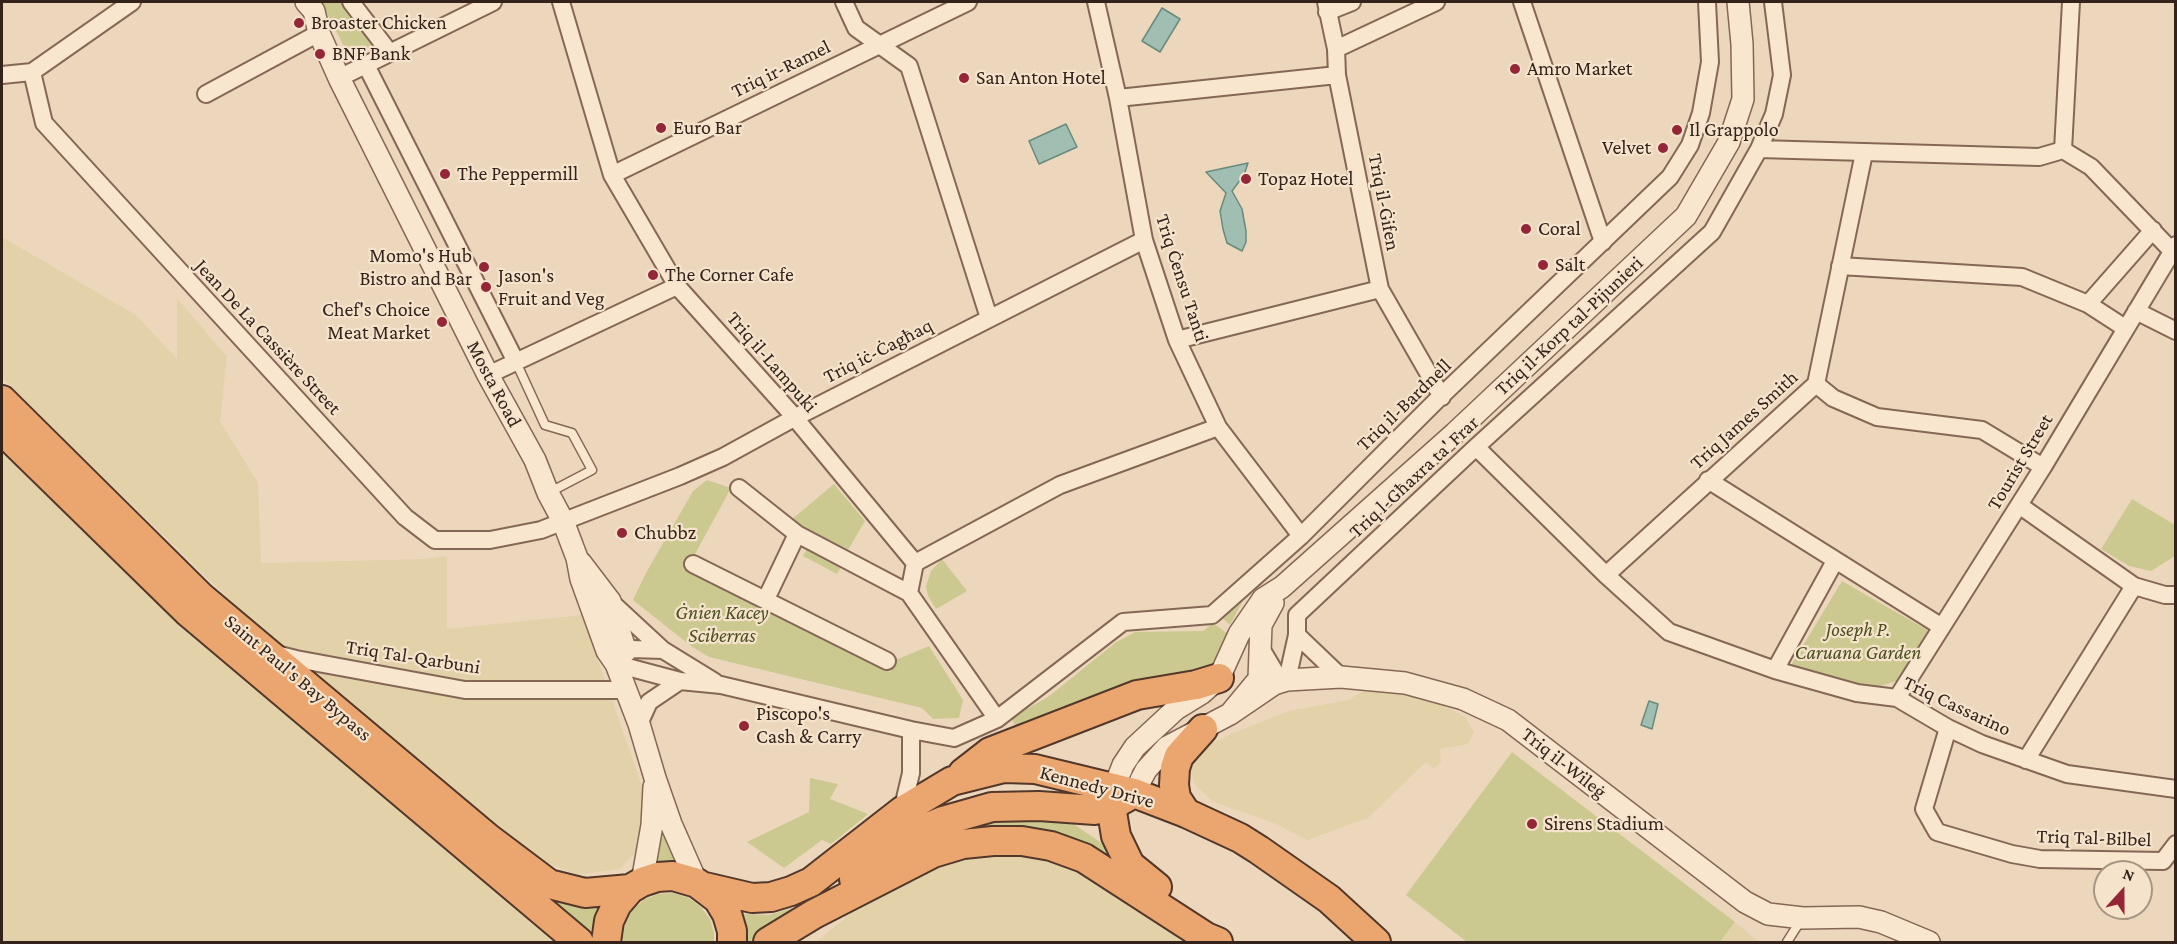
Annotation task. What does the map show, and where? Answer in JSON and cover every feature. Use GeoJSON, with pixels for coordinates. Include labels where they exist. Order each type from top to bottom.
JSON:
{"type":"FeatureCollection","features":[{"type":"Feature","properties":{"kind":"highway","name":"Saint Paul's Bay Bypass"},"geometry":{"type":"LineString","coordinates":[[2,400],[201,597],[488,838],[549,884],[585,893],[636,886],[657,877],[673,876],[701,885]]}},
{"type":"Feature","properties":{"kind":"highway","name":"Saint Paul's Bay Bypass"},"geometry":{"type":"LineString","coordinates":[[2,430],[188,612],[579,942]]}},
{"type":"Feature","properties":{"kind":"highway"},"geometry":{"type":"LineString","coordinates":[[952,781],[990,752],[1026,737],[1137,695],[1196,685],[1219,678]]}},
{"type":"Feature","properties":{"kind":"highway"},"geometry":{"type":"LineString","coordinates":[[1186,813],[1176,798],[1174,785],[1176,768],[1179,756],[1203,729]]}},
{"type":"Feature","properties":{"kind":"highway","name":"Kennedy Drive"},"geometry":{"type":"LineString","coordinates":[[701,885],[752,898],[771,897],[791,891],[811,882],[902,811],[952,781],[1004,768],[1035,769],[1120,796],[1186,813],[1222,829],[1259,849],[1329,899],[1376,942]]}},
{"type":"Feature","properties":{"kind":"highway"},"geometry":{"type":"LineString","coordinates":[[814,914],[878,859],[910,835],[943,821],[992,807],[1039,806],[1095,810],[1120,796]]}},
{"type":"Feature","properties":{"kind":"highway"},"geometry":{"type":"LineString","coordinates":[[1120,796],[1116,836],[1130,865],[1167,895],[1238,942]]}},
{"type":"Feature","properties":{"kind":"highway"},"geometry":{"type":"LineString","coordinates":[[768,942],[814,914],[933,853],[973,843],[993,841],[1022,841],[1051,846],[1084,858],[1206,937],[1218,942]]}},
{"type":"Feature","properties":{"kind":"highway"},"geometry":{"type":"LineString","coordinates":[[701,885],[718,899],[728,914],[732,942]]}},
{"type":"Feature","properties":{"kind":"highway"},"geometry":{"type":"LineString","coordinates":[[606,942],[609,921],[617,904],[636,886]]}},
{"type":"Feature","properties":{"kind":"street"},"geometry":{"type":"LineString","coordinates":[[2,75],[32,72],[132,2]]}},
{"type":"Feature","properties":{"kind":"street","name":"Mosta Road"},"geometry":{"type":"LineString","coordinates":[[306,2],[314,11],[319,33],[339,78],[488,375],[535,460],[548,493],[563,521],[578,558],[581,579],[607,651],[616,664],[639,724],[671,824],[701,885]]}},
{"type":"Feature","properties":{"kind":"street"},"geometry":{"type":"LineString","coordinates":[[351,2],[390,53]]}},
{"type":"Feature","properties":{"kind":"street"},"geometry":{"type":"LineString","coordinates":[[339,78],[493,2]]}},
{"type":"Feature","properties":{"kind":"street","name":"Triq il-Lampuki"},"geometry":{"type":"LineString","coordinates":[[561,2],[612,175],[677,286],[794,418],[915,563]]}},
{"type":"Feature","properties":{"kind":"street"},"geometry":{"type":"LineString","coordinates":[[844,2],[856,28],[909,66],[989,318]]}},
{"type":"Feature","properties":{"kind":"street","name":"Triq ir-Ramel"},"geometry":{"type":"LineString","coordinates":[[612,175],[968,2]]}},
{"type":"Feature","properties":{"kind":"street","name":"Triq Ċensu Tanti"},"geometry":{"type":"LineString","coordinates":[[1096,2],[1118,98],[1144,240],[1177,340],[1218,427],[1301,536]]}},
{"type":"Feature","properties":{"kind":"street"},"geometry":{"type":"LineString","coordinates":[[1327,7],[1352,2]]}},
{"type":"Feature","properties":{"kind":"street"},"geometry":{"type":"LineString","coordinates":[[1336,49],[1436,2]]}},
{"type":"Feature","properties":{"kind":"street"},"geometry":{"type":"LineString","coordinates":[[1522,2],[1603,242]]}},
{"type":"Feature","properties":{"kind":"street","name":"Triq il-Bardnell"},"geometry":{"type":"LineString","coordinates":[[721,686],[954,738],[997,719],[1124,621],[1212,615],[1301,536],[1670,177],[1690,144],[1701,113],[1710,62],[1707,2]]}},
{"type":"Feature","properties":{"kind":"street","name":"Triq il-Korp tal-Pijunieri"},"geometry":{"type":"LineString","coordinates":[[1219,678],[1239,634],[1263,599],[1282,587],[1455,433],[1686,216],[1729,142],[1743,99],[1742,44],[1738,2]]}},
{"type":"Feature","properties":{"kind":"street","name":"Triq l-Għaxra ta' Frar"},"geometry":{"type":"LineString","coordinates":[[1275,682],[1297,635],[1297,615],[1476,447],[1712,232],[1759,149],[1774,114],[1782,75],[1773,2]]}},
{"type":"Feature","properties":{"kind":"street"},"geometry":{"type":"LineString","coordinates":[[2063,150],[2071,2]]}},
{"type":"Feature","properties":{"kind":"street","name":"Triq il-Ġifen"},"geometry":{"type":"LineString","coordinates":[[1327,7],[1336,49],[1337,75],[1380,289],[1442,397]]}},
{"type":"Feature","properties":{"kind":"street"},"geometry":{"type":"LineString","coordinates":[[206,94],[319,33]]}},
{"type":"Feature","properties":{"kind":"street","name":"Mosta Road"},"geometry":{"type":"LineString","coordinates":[[366,64],[516,362]]}},
{"type":"Feature","properties":{"kind":"street","name":"Jean De La Cassière Street"},"geometry":{"type":"LineString","coordinates":[[32,72],[44,123],[405,518],[435,540],[490,540],[541,530],[563,521]]}},
{"type":"Feature","properties":{"kind":"street"},"geometry":{"type":"LineString","coordinates":[[1118,98],[1337,75]]}},
{"type":"Feature","properties":{"kind":"street"},"geometry":{"type":"LineString","coordinates":[[1759,149],[2039,157],[2063,150],[2091,167],[2174,248]]}},
{"type":"Feature","properties":{"kind":"street","name":"Triq James Smith"},"geometry":{"type":"LineString","coordinates":[[1606,575],[1816,384],[1864,153]]}},
{"type":"Feature","properties":{"kind":"street"},"geometry":{"type":"LineString","coordinates":[[2088,304],[2153,230]]}},
{"type":"Feature","properties":{"kind":"street","name":"Triq iċ-Ċagħaq"},"geometry":{"type":"LineString","coordinates":[[563,521],[723,457],[794,418],[1144,240]]}},
{"type":"Feature","properties":{"kind":"street","name":"Tourist Street"},"geometry":{"type":"LineString","coordinates":[[1897,698],[2043,467],[2174,248]]}},
{"type":"Feature","properties":{"kind":"street"},"geometry":{"type":"LineString","coordinates":[[1840,266],[2022,276],[2088,304],[2125,328]]}},
{"type":"Feature","properties":{"kind":"street"},"geometry":{"type":"LineString","coordinates":[[488,375],[677,286]]}},
{"type":"Feature","properties":{"kind":"street"},"geometry":{"type":"LineString","coordinates":[[1177,340],[1380,289]]}},
{"type":"Feature","properties":{"kind":"street"},"geometry":{"type":"LineString","coordinates":[[2136,310],[2175,331]]}},
{"type":"Feature","properties":{"kind":"street"},"geometry":{"type":"LineString","coordinates":[[1816,384],[1833,398],[1877,417],[1982,430],[2043,467]]}},
{"type":"Feature","properties":{"kind":"street"},"geometry":{"type":"LineString","coordinates":[[909,593],[915,563],[1059,485],[1218,427]]}},
{"type":"Feature","properties":{"kind":"street","name":"Triq Cassarino"},"geometry":{"type":"LineString","coordinates":[[1476,447],[1606,575],[1669,632],[1775,670],[1857,693],[1897,698],[1948,728],[2067,774],[2175,789]]}},
{"type":"Feature","properties":{"kind":"street"},"geometry":{"type":"LineString","coordinates":[[1708,480],[1942,627]]}},
{"type":"Feature","properties":{"kind":"street"},"geometry":{"type":"LineString","coordinates":[[739,488],[797,534],[909,593],[997,719]]}},
{"type":"Feature","properties":{"kind":"street"},"geometry":{"type":"LineString","coordinates":[[2019,505],[2134,586],[2172,592]]}},
{"type":"Feature","properties":{"kind":"street"},"geometry":{"type":"LineString","coordinates":[[766,599],[797,534]]}},
{"type":"Feature","properties":{"kind":"street"},"geometry":{"type":"LineString","coordinates":[[578,558],[610,601],[663,650],[721,686]]}},
{"type":"Feature","properties":{"kind":"street"},"geometry":{"type":"LineString","coordinates":[[1775,670],[1835,561]]}},
{"type":"Feature","properties":{"kind":"street"},"geometry":{"type":"LineString","coordinates":[[693,564],[887,661]]}},
{"type":"Feature","properties":{"kind":"street"},"geometry":{"type":"LineString","coordinates":[[2026,760],[2134,586]]}},
{"type":"Feature","properties":{"kind":"street","name":"Triq il-Korp tal-Pijunieri"},"geometry":{"type":"LineString","coordinates":[[1275,682],[1259,644],[1261,625],[1282,587]]}},
{"type":"Feature","properties":{"kind":"street"},"geometry":{"type":"LineString","coordinates":[[610,601],[625,649],[616,664]]}},
{"type":"Feature","properties":{"kind":"street"},"geometry":{"type":"LineString","coordinates":[[1297,635],[1341,677]]}},
{"type":"Feature","properties":{"kind":"street"},"geometry":{"type":"LineString","coordinates":[[616,664],[631,650],[663,650]]}},
{"type":"Feature","properties":{"kind":"street","name":"Triq Tal-Qarbuni"},"geometry":{"type":"LineString","coordinates":[[267,651],[296,659],[465,690],[626,690]]}},
{"type":"Feature","properties":{"kind":"street"},"geometry":{"type":"LineString","coordinates":[[616,664],[680,681],[721,686]]}},
{"type":"Feature","properties":{"kind":"street","name":"Triq il-Wileġ"},"geometry":{"type":"LineString","coordinates":[[1219,678],[1275,682],[1341,677],[1405,683],[1463,699],[1508,720],[1745,902],[1768,914],[1803,918],[1859,917],[1892,925],[1929,942]]}},
{"type":"Feature","properties":{"kind":"street"},"geometry":{"type":"LineString","coordinates":[[1120,796],[1123,765],[1135,747],[1176,709],[1202,693],[1219,678]]}},
{"type":"Feature","properties":{"kind":"street"},"geometry":{"type":"LineString","coordinates":[[639,724],[649,702],[680,681]]}},
{"type":"Feature","properties":{"kind":"street"},"geometry":{"type":"LineString","coordinates":[[1120,796],[1167,747],[1230,714],[1275,682]]}},
{"type":"Feature","properties":{"kind":"street","name":"Triq Tal-Bilbel"},"geometry":{"type":"LineString","coordinates":[[1948,728],[1924,808],[1937,832],[2040,860],[2163,861],[2175,844]]}},
{"type":"Feature","properties":{"kind":"street"},"geometry":{"type":"LineString","coordinates":[[902,811],[911,773],[911,730]]}},
{"type":"Feature","properties":{"kind":"street","name":"Mosta Road"},"geometry":{"type":"LineString","coordinates":[[636,886],[652,825],[655,778]]}},
{"type":"Feature","properties":{"kind":"lane"},"geometry":{"type":"LineString","coordinates":[[516,362],[545,425],[572,433],[592,470],[548,493]]}},
{"type":"Feature","properties":{"kind":"lane"},"geometry":{"type":"LineString","coordinates":[[1787,942],[1803,918]]}},
{"type":"Feature","properties":{"kind":"shaded area"},"geometry":{"type":"Polygon","coordinates":[[[1162,8],[1180,19],[1160,52],[1142,41],[1162,8]]]}},
{"type":"Feature","properties":{"kind":"shaded area"},"geometry":{"type":"Polygon","coordinates":[[[1066,124],[1077,147],[1039,164],[1029,141],[1066,124]]]}},
{"type":"Feature","properties":{"kind":"shaded area"},"geometry":{"type":"Polygon","coordinates":[[[1248,163],[1244,175],[1232,191],[1242,209],[1246,231],[1246,242],[1242,251],[1227,243],[1220,211],[1226,193],[1206,172],[1248,163]]]}},
{"type":"Feature","properties":{"kind":"shaded area"},"geometry":{"type":"Polygon","coordinates":[[[2,237],[136,315],[177,359],[177,298],[227,357],[220,421],[258,483],[261,563],[425,559],[447,556],[447,629],[582,615],[650,808],[640,847],[620,869],[577,875],[541,860],[301,667],[2,378],[2,237]]]}},
{"type":"Feature","properties":{"kind":"shaded area"},"geometry":{"type":"Polygon","coordinates":[[[2,446],[175,617],[553,942],[2,942],[2,446]]]}},
{"type":"Feature","properties":{"kind":"shaded area"},"geometry":{"type":"Polygon","coordinates":[[[1370,687],[1421,694],[1465,717],[1474,732],[1468,744],[1440,749],[1441,762],[1434,769],[1426,762],[1368,818],[1307,840],[1276,824],[1212,801],[1195,785],[1189,766],[1205,746],[1289,711],[1348,700],[1370,687]]]}},
{"type":"Feature","properties":{"kind":"shaded area"},"geometry":{"type":"Polygon","coordinates":[[[1649,701],[1658,704],[1652,729],[1641,725],[1649,701]]]}},
{"type":"Feature","properties":{"kind":"shaded area"},"geometry":{"type":"Polygon","coordinates":[[[981,850],[1030,852],[1073,866],[1205,942],[816,942],[904,870],[981,850]]]}},
{"type":"Feature","properties":{"kind":"shaded area"},"geometry":{"type":"Polygon","coordinates":[[[1735,922],[1759,942],[1720,942],[1735,922]]]}},
{"type":"Feature","properties":{"kind":"green space"},"geometry":{"type":"Polygon","coordinates":[[[321,2],[344,2],[377,44],[349,56],[321,2]]]}},
{"type":"Feature","properties":{"kind":"green space","name":"Ġnien Kacey Sciberras"},"geometry":{"type":"Polygon","coordinates":[[[707,480],[731,488],[688,567],[890,672],[896,660],[929,646],[963,700],[959,718],[933,719],[922,708],[709,657],[691,646],[633,600],[693,491],[707,480]]]}},
{"type":"Feature","properties":{"kind":"green space"},"geometry":{"type":"Polygon","coordinates":[[[834,484],[865,521],[848,550],[791,520],[834,484]]]}},
{"type":"Feature","properties":{"kind":"green space"},"geometry":{"type":"Polygon","coordinates":[[[2132,499],[2175,525],[2175,556],[2151,571],[2129,566],[2101,549],[2132,499]]]}},
{"type":"Feature","properties":{"kind":"green space"},"geometry":{"type":"Polygon","coordinates":[[[808,546],[842,565],[837,574],[803,556],[808,546]]]}},
{"type":"Feature","properties":{"kind":"green space"},"geometry":{"type":"Polygon","coordinates":[[[942,559],[967,591],[936,609],[928,596],[926,586],[931,571],[942,559]]]}},
{"type":"Feature","properties":{"kind":"green space","name":"Joseph P. Caruana Garden"},"geometry":{"type":"Polygon","coordinates":[[[1842,581],[1929,631],[1897,681],[1867,690],[1790,667],[1842,581]]]}},
{"type":"Feature","properties":{"kind":"green space"},"geometry":{"type":"Polygon","coordinates":[[[1246,595],[1230,625],[1221,617],[1246,595]]]}},
{"type":"Feature","properties":{"kind":"green space"},"geometry":{"type":"Polygon","coordinates":[[[1213,623],[1232,637],[1216,664],[1017,728],[1011,718],[1048,697],[1115,643],[1135,632],[1203,631],[1213,623]]]}},
{"type":"Feature","properties":{"kind":"green space","name":"Sirens Stadium"},"geometry":{"type":"Polygon","coordinates":[[[1512,752],[1735,922],[1720,942],[1467,942],[1406,895],[1512,752]]]}},
{"type":"Feature","properties":{"kind":"green space"},"geometry":{"type":"Polygon","coordinates":[[[810,778],[838,784],[830,799],[868,814],[831,844],[822,840],[784,868],[747,842],[809,812],[810,778]]]}},
{"type":"Feature","properties":{"kind":"green space"},"geometry":{"type":"Polygon","coordinates":[[[987,818],[1066,819],[1103,844],[1117,869],[941,836],[987,818]]]}},
{"type":"Feature","properties":{"kind":"green space"},"geometry":{"type":"Polygon","coordinates":[[[666,829],[677,866],[651,869],[657,830],[666,829]]]}},
{"type":"Feature","properties":{"kind":"green space"},"geometry":{"type":"Polygon","coordinates":[[[674,893],[689,898],[701,907],[710,919],[714,942],[622,942],[625,924],[632,910],[644,900],[658,894],[674,893]]]}},
{"type":"Feature","properties":{"kind":"green space"},"geometry":{"type":"Polygon","coordinates":[[[556,895],[578,904],[600,907],[588,937],[550,904],[556,895]]]}},
{"type":"Feature","properties":{"kind":"green space"},"geometry":{"type":"Polygon","coordinates":[[[792,908],[796,913],[746,942],[744,914],[769,915],[792,908]]]}},
{"type":"Feature","properties":{"kind":"place","name":"Broaster Chicken"},"geometry":{"type":"Point","coordinates":[299,23]}},
{"type":"Feature","properties":{"kind":"place","name":"BNF Bank"},"geometry":{"type":"Point","coordinates":[320,54]}},
{"type":"Feature","properties":{"kind":"place","name":"Amro Market"},"geometry":{"type":"Point","coordinates":[1515,69]}},
{"type":"Feature","properties":{"kind":"place","name":"San Anton Hotel"},"geometry":{"type":"Point","coordinates":[964,78]}},
{"type":"Feature","properties":{"kind":"place","name":"Euro Bar"},"geometry":{"type":"Point","coordinates":[661,128]}},
{"type":"Feature","properties":{"kind":"place","name":"Il Grappolo"},"geometry":{"type":"Point","coordinates":[1677,130]}},
{"type":"Feature","properties":{"kind":"place","name":"Velvet"},"geometry":{"type":"Point","coordinates":[1663,148]}},
{"type":"Feature","properties":{"kind":"place","name":"The Peppermill"},"geometry":{"type":"Point","coordinates":[445,174]}},
{"type":"Feature","properties":{"kind":"place","name":"Topaz Hotel"},"geometry":{"type":"Point","coordinates":[1246,179]}},
{"type":"Feature","properties":{"kind":"place","name":"Coral"},"geometry":{"type":"Point","coordinates":[1526,229]}},
{"type":"Feature","properties":{"kind":"place","name":"Salt"},"geometry":{"type":"Point","coordinates":[1543,265]}},
{"type":"Feature","properties":{"kind":"place","name":"Momo's Hub Bistro and Bar"},"geometry":{"type":"Point","coordinates":[484,267]}},
{"type":"Feature","properties":{"kind":"place","name":"The Corner Cafe"},"geometry":{"type":"Point","coordinates":[653,275]}},
{"type":"Feature","properties":{"kind":"place","name":"Jason's Fruit and Veg"},"geometry":{"type":"Point","coordinates":[486,287]}},
{"type":"Feature","properties":{"kind":"place","name":"Chef's Choice Meat Market"},"geometry":{"type":"Point","coordinates":[442,322]}},
{"type":"Feature","properties":{"kind":"place","name":"Chubbz"},"geometry":{"type":"Point","coordinates":[622,533]}},
{"type":"Feature","properties":{"kind":"place","name":"Piscopo's Cash & Carry"},"geometry":{"type":"Point","coordinates":[744,726]}},
{"type":"Feature","properties":{"kind":"place","name":"Sirens Stadium"},"geometry":{"type":"Point","coordinates":[1532,824]}}]}
